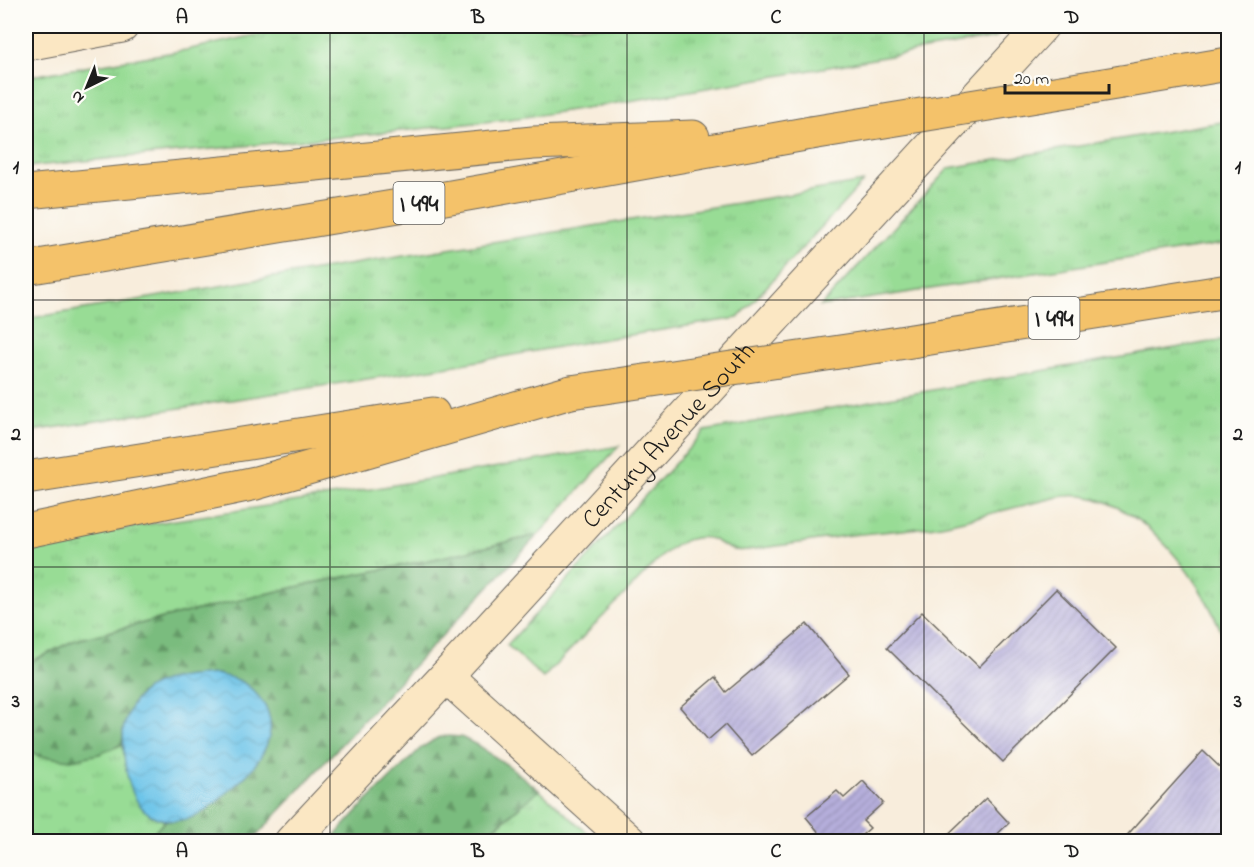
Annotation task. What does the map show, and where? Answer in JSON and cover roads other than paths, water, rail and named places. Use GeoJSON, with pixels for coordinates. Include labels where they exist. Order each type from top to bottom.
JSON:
{"type":"FeatureCollection","features":[{"type":"Feature","properties":{"kind":"highway","name":"I 494"},"geometry":{"type":"LineString","coordinates":[[26,268],[1228,64]]}},
{"type":"Feature","properties":{"kind":"highway"},"geometry":{"type":"LineString","coordinates":[[26,192],[533,143],[812,133]]}},
{"type":"Feature","properties":{"kind":"highway","name":"I 494"},"geometry":{"type":"LineString","coordinates":[[26,478],[1228,291]]}},
{"type":"Feature","properties":{"kind":"highway"},"geometry":{"type":"LineString","coordinates":[[26,531],[256,483],[571,392]]}},
{"type":"Feature","properties":{"kind":"street"},"geometry":{"type":"LineString","coordinates":[[26,44],[122,26]]}},
{"type":"Feature","properties":{"kind":"street","name":"Century Avenue South"},"geometry":{"type":"LineString","coordinates":[[291,842],[1042,26]]}},
{"type":"Feature","properties":{"kind":"street"},"geometry":{"type":"LineString","coordinates":[[446,676],[630,842]]}},
{"type":"Feature","properties":{"kind":"water"},"geometry":{"type":"Polygon","coordinates":[[[216,674],[241,681],[259,697],[269,715],[270,734],[267,743],[249,773],[209,808],[196,816],[182,820],[157,818],[139,805],[130,785],[123,738],[129,711],[136,699],[145,691],[166,680],[216,674]]]}}]}
